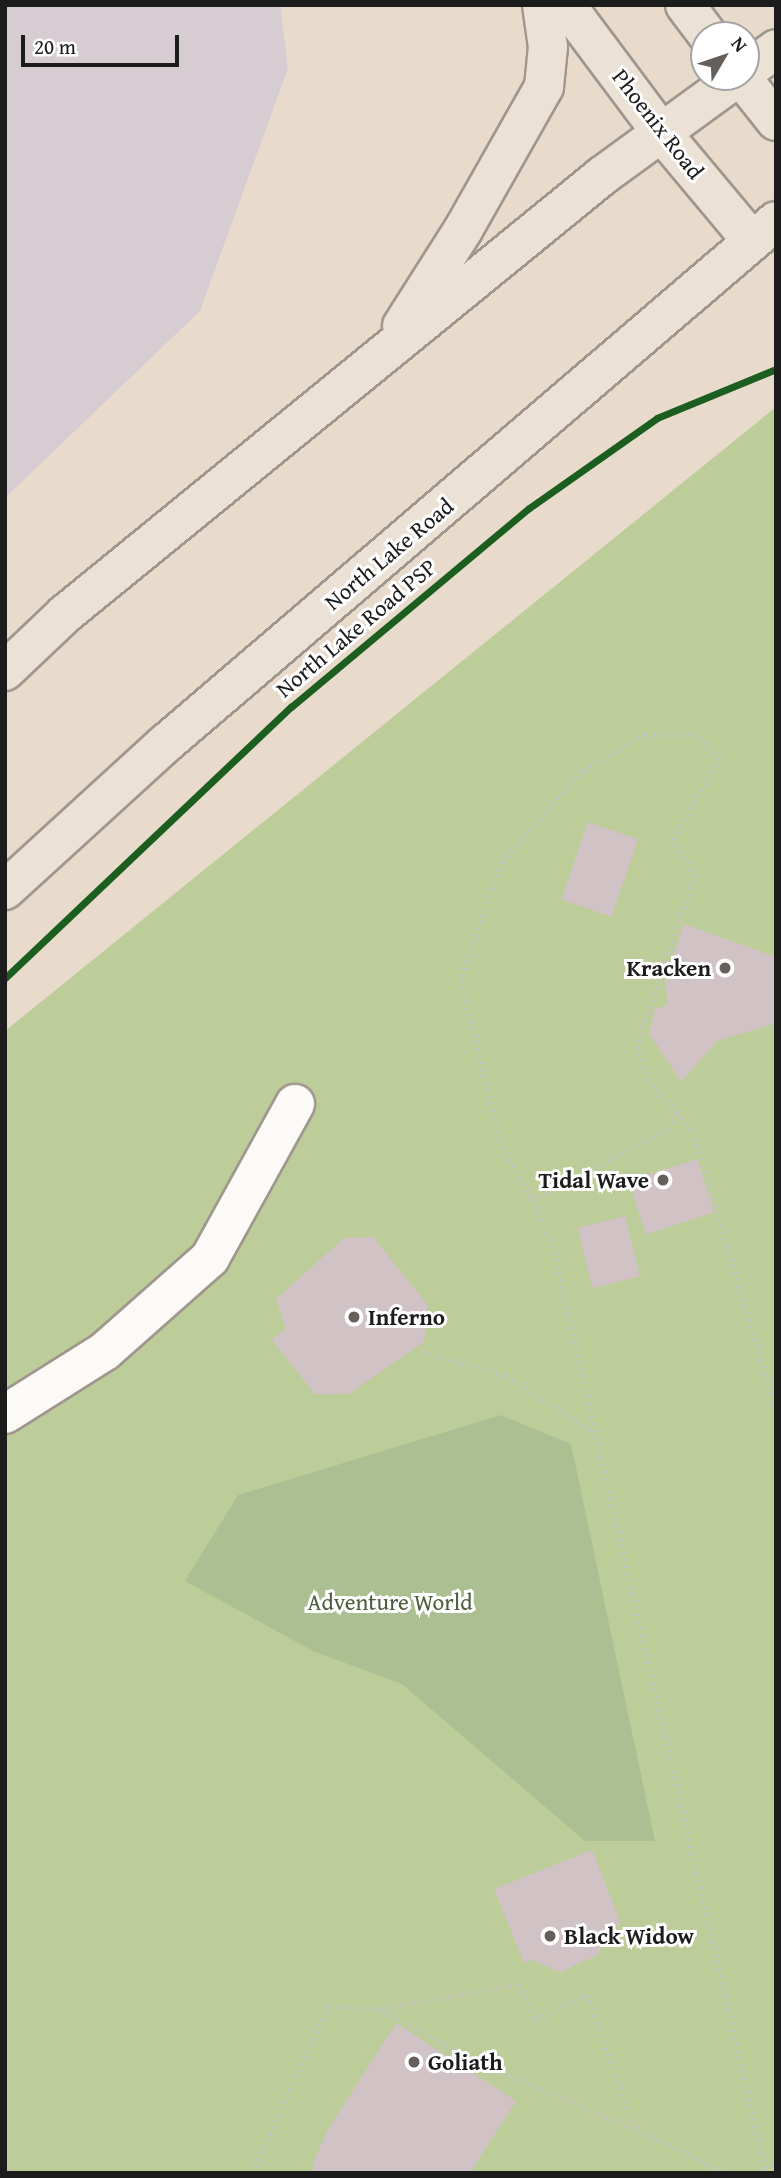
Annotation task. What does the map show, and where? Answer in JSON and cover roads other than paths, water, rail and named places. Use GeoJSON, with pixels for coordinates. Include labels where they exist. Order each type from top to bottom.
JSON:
{"type":"FeatureCollection","features":[{"type":"Feature","properties":{"kind":"main road"},"geometry":{"type":"LineString","coordinates":[[382,357],[463,230],[544,87],[548,47],[542,5]]}},
{"type":"Feature","properties":{"kind":"main road","name":"Phoenix Road"},"geometry":{"type":"LineString","coordinates":[[566,5],[661,132],[764,231]]}},
{"type":"Feature","properties":{"kind":"main road"},"geometry":{"type":"LineString","coordinates":[[685,5],[697,21]]}},
{"type":"Feature","properties":{"kind":"main road"},"geometry":{"type":"LineString","coordinates":[[760,61],[776,49]]}},
{"type":"Feature","properties":{"kind":"main road"},"geometry":{"type":"LineString","coordinates":[[5,671],[65,614],[602,176],[720,91]]}},
{"type":"Feature","properties":{"kind":"main road"},"geometry":{"type":"LineString","coordinates":[[751,91],[776,121]]}},
{"type":"Feature","properties":{"kind":"main road","name":"North Lake Road"},"geometry":{"type":"LineString","coordinates":[[5,890],[165,744],[764,231]]}},
{"type":"Feature","properties":{"kind":"lane"},"geometry":{"type":"LineString","coordinates":[[5,1414],[105,1351],[210,1258],[295,1104]]}},
{"type":"Feature","properties":{"kind":"place","name":"Kracken"},"geometry":{"type":"Point","coordinates":[725,968]}},
{"type":"Feature","properties":{"kind":"place","name":"Tidal Wave"},"geometry":{"type":"Point","coordinates":[663,1180]}},
{"type":"Feature","properties":{"kind":"place","name":"Inferno"},"geometry":{"type":"Point","coordinates":[354,1317]}},
{"type":"Feature","properties":{"kind":"place","name":"Black Widow"},"geometry":{"type":"Point","coordinates":[550,1936]}},
{"type":"Feature","properties":{"kind":"place","name":"Goliath"},"geometry":{"type":"Point","coordinates":[414,2062]}},
{"type":"Feature","properties":{"kind":"park label","name":"Adventure World"},"geometry":{"type":"Point","coordinates":[390,1602]}}]}
